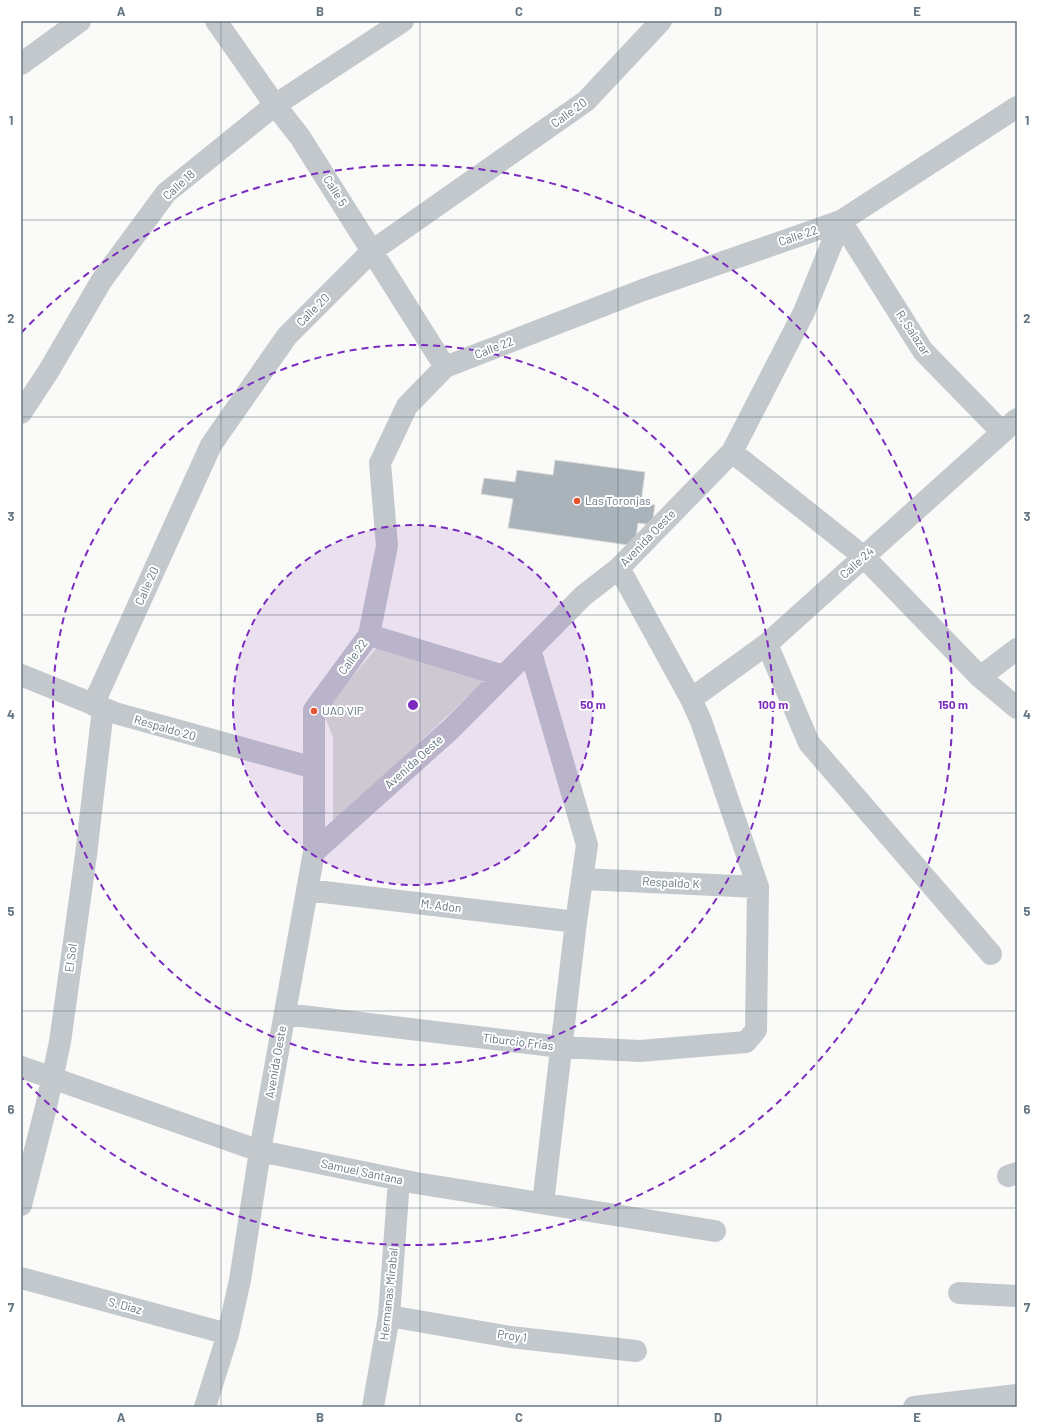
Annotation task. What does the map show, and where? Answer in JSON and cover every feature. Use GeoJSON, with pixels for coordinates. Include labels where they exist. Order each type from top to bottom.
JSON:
{"type":"FeatureCollection","features":[{"type":"Feature","properties":{"kind":"street"},"geometry":{"type":"LineString","coordinates":[[21,64],[80,21]]}},
{"type":"Feature","properties":{"kind":"street","name":"Calle 5"},"geometry":{"type":"LineString","coordinates":[[216,21],[275,105],[300,137],[445,367]]}},
{"type":"Feature","properties":{"kind":"street","name":"Calle 18"},"geometry":{"type":"LineString","coordinates":[[21,412],[48,372],[102,280],[166,193],[275,105],[403,21]]}},
{"type":"Feature","properties":{"kind":"street","name":"Calle 20"},"geometry":{"type":"LineString","coordinates":[[98,707],[207,452],[218,432],[287,336],[372,251],[586,101],[661,21]]}},
{"type":"Feature","properties":{"kind":"street","name":"Calle 22"},"geometry":{"type":"LineString","coordinates":[[314,852],[314,710],[369,635],[387,546],[380,463],[407,406],[445,367],[643,290],[841,221],[1017,107]]}},
{"type":"Feature","properties":{"kind":"street","name":"R. Salazar"},"geometry":{"type":"LineString","coordinates":[[841,221],[923,351],[1009,426]]}},
{"type":"Feature","properties":{"kind":"street","name":"Avenida Oeste"},"geometry":{"type":"LineString","coordinates":[[205,1407],[228,1334],[240,1280],[260,1151],[314,852],[451,729],[583,596],[619,568],[732,452],[804,312],[841,221]]}},
{"type":"Feature","properties":{"kind":"street","name":"Calle 24"},"geometry":{"type":"LineString","coordinates":[[691,699],[767,644],[1009,426]]}},
{"type":"Feature","properties":{"kind":"street"},"geometry":{"type":"LineString","coordinates":[[732,452],[864,557],[980,677],[1017,708]]}},
{"type":"Feature","properties":{"kind":"street"},"geometry":{"type":"LineString","coordinates":[[619,568],[691,699],[701,721],[758,886]]}},
{"type":"Feature","properties":{"kind":"street"},"geometry":{"type":"LineString","coordinates":[[369,635],[504,676]]}},
{"type":"Feature","properties":{"kind":"street"},"geometry":{"type":"LineString","coordinates":[[767,644],[809,743],[991,954]]}},
{"type":"Feature","properties":{"kind":"street"},"geometry":{"type":"LineString","coordinates":[[530,649],[587,845],[576,922],[543,1203]]}},
{"type":"Feature","properties":{"kind":"street"},"geometry":{"type":"LineString","coordinates":[[980,677],[1017,649]]}},
{"type":"Feature","properties":{"kind":"street","name":"Respaldo 20"},"geometry":{"type":"LineString","coordinates":[[21,675],[98,707],[196,737],[314,768]]}},
{"type":"Feature","properties":{"kind":"street","name":"El Sol"},"geometry":{"type":"LineString","coordinates":[[21,1204],[60,1042],[86,855],[98,707]]}},
{"type":"Feature","properties":{"kind":"street","name":"Respaldo K"},"geometry":{"type":"LineString","coordinates":[[583,879],[758,886]]}},
{"type":"Feature","properties":{"kind":"street","name":"Tiburcio Frias"},"geometry":{"type":"LineString","coordinates":[[285,1014],[561,1047],[640,1051],[746,1042],[752,1038],[756,1030],[758,886]]}},
{"type":"Feature","properties":{"kind":"street","name":"M. Adon"},"geometry":{"type":"LineString","coordinates":[[307,890],[576,922]]}},
{"type":"Feature","properties":{"kind":"street","name":"Samuel Santana"},"geometry":{"type":"LineString","coordinates":[[21,1067],[260,1151],[399,1180],[715,1231]]}},
{"type":"Feature","properties":{"kind":"street","name":"Hermanas Mirabal"},"geometry":{"type":"LineString","coordinates":[[373,1407],[389,1316],[399,1180]]}},
{"type":"Feature","properties":{"kind":"street","name":"S. Diaz"},"geometry":{"type":"LineString","coordinates":[[21,1278],[228,1334]]}},
{"type":"Feature","properties":{"kind":"street"},"geometry":{"type":"LineString","coordinates":[[959,1292],[1017,1296]]}},
{"type":"Feature","properties":{"kind":"street","name":"Proy 1"},"geometry":{"type":"LineString","coordinates":[[389,1316],[510,1337],[636,1351]]}},
{"type":"Feature","properties":{"kind":"street"},"geometry":{"type":"LineString","coordinates":[[914,1407],[1017,1395]]}},
{"type":"Feature","properties":{"kind":"shaded area"},"geometry":{"type":"Polygon","coordinates":[[[378,646],[484,681],[333,824],[333,737],[323,712],[378,646]]]}},
{"type":"Feature","properties":{"kind":"building","name":"Las Toronjas"},"geometry":{"type":"Polygon","coordinates":[[[555,460],[645,472],[641,503],[655,505],[652,525],[638,523],[635,546],[508,528],[513,499],[481,494],[484,478],[515,482],[517,470],[553,475],[555,460]]]}},
{"type":"Feature","properties":{"kind":"place","name":"Las Toronjas"},"geometry":{"type":"Point","coordinates":[577,501]}},
{"type":"Feature","properties":{"kind":"place","name":"UAO VIP"},"geometry":{"type":"Point","coordinates":[314,711]}}]}
